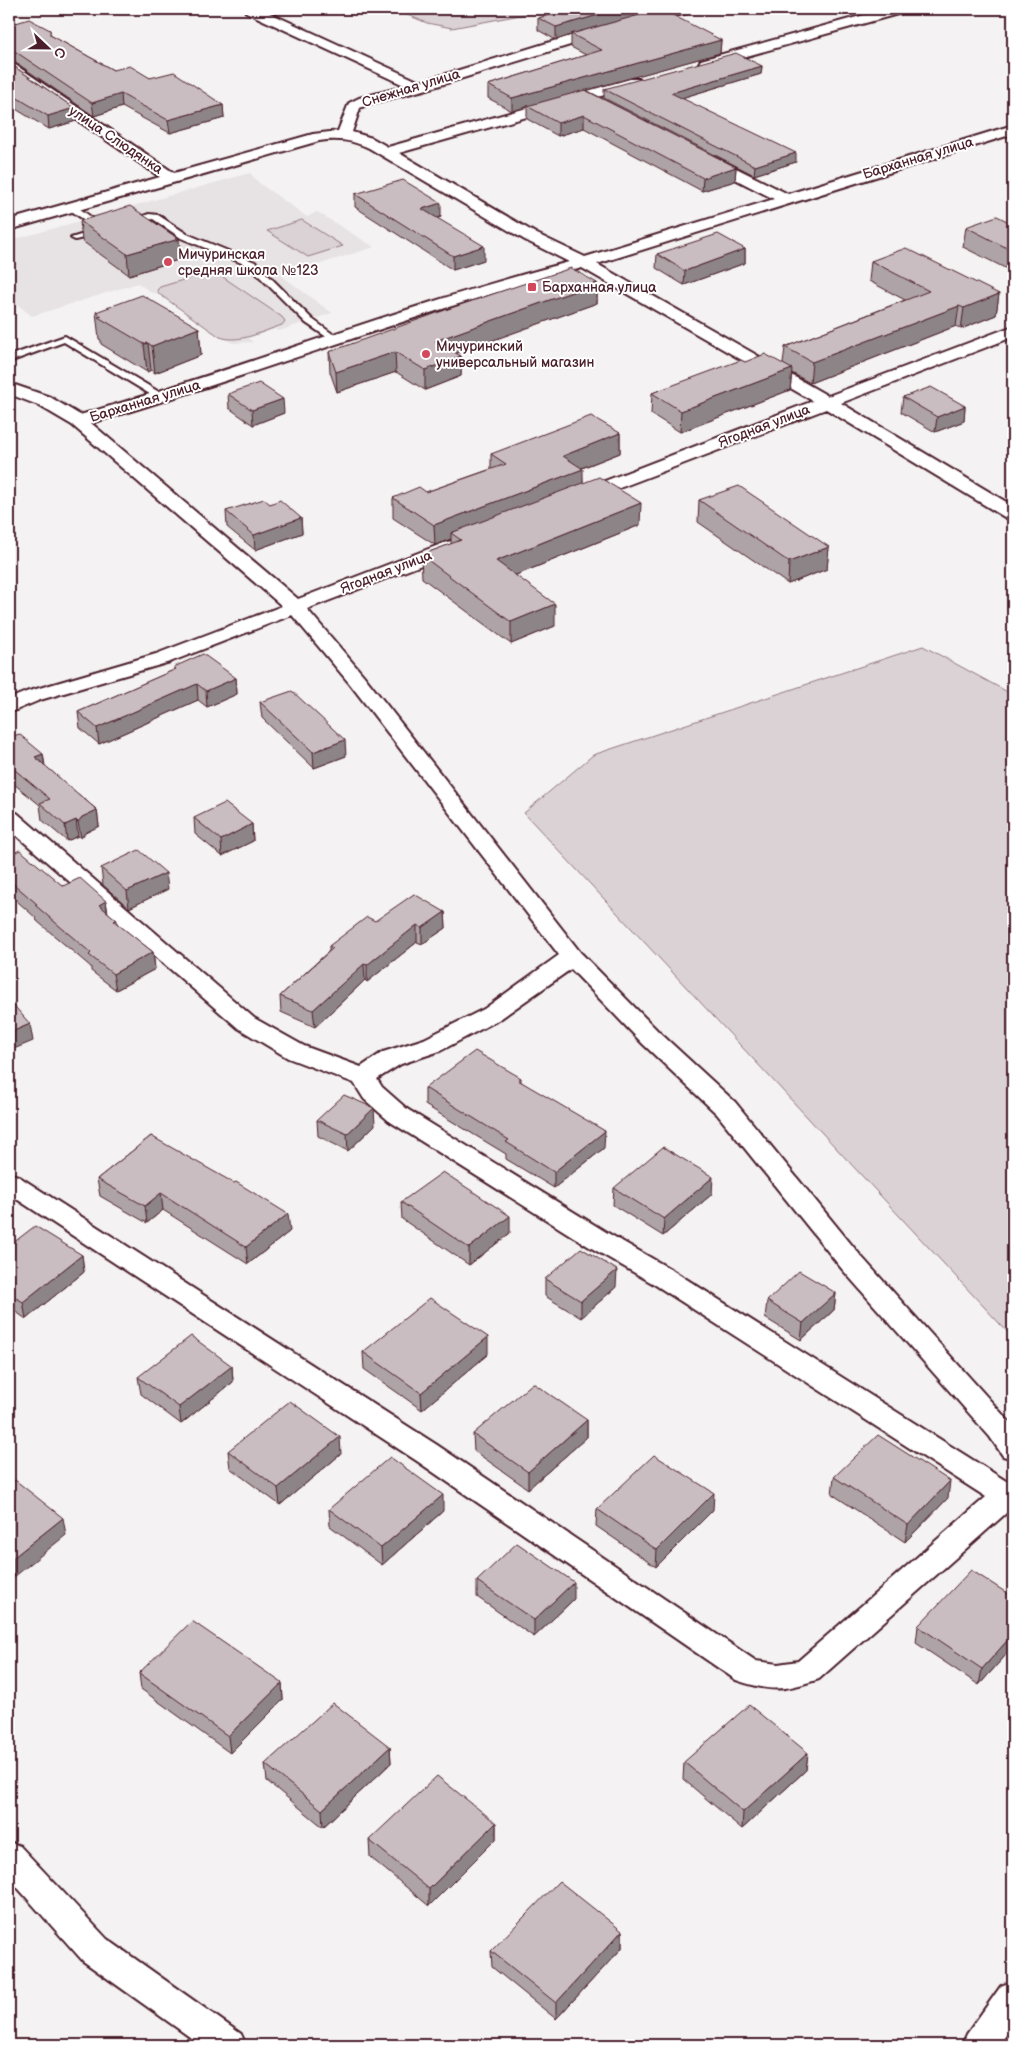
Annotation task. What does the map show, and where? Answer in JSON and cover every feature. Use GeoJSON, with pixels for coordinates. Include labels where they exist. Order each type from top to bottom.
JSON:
{"type":"FeatureCollection","features":[{"type":"Feature","properties":{"kind":"street"},"geometry":{"type":"LineString","coordinates":[[250,9],[419,87]]}},
{"type":"Feature","properties":{"kind":"street","name":"Снежная улица"},"geometry":{"type":"LineString","coordinates":[[344,134],[354,106],[364,101],[419,87],[618,26],[686,9]]}},
{"type":"Feature","properties":{"kind":"street"},"geometry":{"type":"LineString","coordinates":[[693,66],[900,9]]}},
{"type":"Feature","properties":{"kind":"street","name":"улица Слюдянка"},"geometry":{"type":"LineString","coordinates":[[9,67],[173,179]]}},
{"type":"Feature","properties":{"kind":"street"},"geometry":{"type":"LineString","coordinates":[[387,152],[646,79]]}},
{"type":"Feature","properties":{"kind":"street"},"geometry":{"type":"LineString","coordinates":[[586,96],[608,108]]}},
{"type":"Feature","properties":{"kind":"street","name":"Барханная улица"},"geometry":{"type":"LineString","coordinates":[[78,421],[161,397],[508,283],[584,263],[1013,128]]}},
{"type":"Feature","properties":{"kind":"street"},"geometry":{"type":"LineString","coordinates":[[9,225],[318,138],[344,134],[362,139],[531,237],[584,263],[827,402],[1013,514]]}},
{"type":"Feature","properties":{"kind":"street"},"geometry":{"type":"LineString","coordinates":[[692,151],[786,199]]}},
{"type":"Feature","properties":{"kind":"street","name":"Ягодная улица"},"geometry":{"type":"LineString","coordinates":[[561,504],[1013,331]]}},
{"type":"Feature","properties":{"kind":"street"},"geometry":{"type":"LineString","coordinates":[[9,388],[44,401],[78,421],[295,607],[357,680],[572,957],[651,1038],[726,1108],[851,1262],[1000,1429],[1013,1448]]}},
{"type":"Feature","properties":{"kind":"street","name":"Ягодная улица"},"geometry":{"type":"LineString","coordinates":[[9,707],[32,696],[163,658],[469,540]]}},
{"type":"Feature","properties":{"kind":"street"},"geometry":{"type":"LineString","coordinates":[[9,818],[246,1023],[296,1052],[363,1077],[373,1093],[398,1114],[1010,1493],[808,1670],[783,1678],[765,1677],[747,1671],[427,1453],[9,1182]]}},
{"type":"Feature","properties":{"kind":"street"},"geometry":{"type":"LineString","coordinates":[[363,1077],[392,1058],[432,1045],[492,1014],[572,957]]}},
{"type":"Feature","properties":{"kind":"street"},"geometry":{"type":"LineString","coordinates":[[9,1856],[95,1950],[229,2045]]}},
{"type":"Feature","properties":{"kind":"street"},"geometry":{"type":"LineString","coordinates":[[979,2045],[1013,1997]]}},
{"type":"Feature","properties":{"kind":"lane"},"geometry":{"type":"LineString","coordinates":[[73,208],[107,229],[75,238]]}},
{"type":"Feature","properties":{"kind":"lane"},"geometry":{"type":"LineString","coordinates":[[124,224],[152,216],[184,236],[252,264],[310,321],[336,340]]}},
{"type":"Feature","properties":{"kind":"lane"},"geometry":{"type":"LineString","coordinates":[[9,359],[60,340],[68,340],[161,397]]}},
{"type":"Feature","properties":{"kind":"shaded area"},"geometry":{"type":"Polygon","coordinates":[[[393,9],[552,9],[452,28],[427,23],[393,9]]]}},
{"type":"Feature","properties":{"kind":"shaded area","name":"Мичуринская средняя школа №123"},"geometry":{"type":"Polygon","coordinates":[[[250,173],[259,183],[307,217],[317,212],[374,247],[282,276],[332,313],[279,331],[275,329],[248,338],[253,342],[233,343],[220,337],[158,293],[152,293],[138,283],[32,316],[9,298],[9,241],[250,173]]]}},
{"type":"Feature","properties":{"kind":"shaded area"},"geometry":{"type":"Polygon","coordinates":[[[302,220],[343,246],[308,257],[267,231],[302,220]]]}},
{"type":"Feature","properties":{"kind":"shaded area"},"geometry":{"type":"Polygon","coordinates":[[[206,273],[220,275],[282,317],[285,321],[282,325],[259,333],[243,338],[228,339],[220,337],[159,294],[157,290],[160,287],[206,273]]]}},
{"type":"Feature","properties":{"kind":"shaded area"},"geometry":{"type":"Polygon","coordinates":[[[923,646],[1013,695],[1013,1338],[524,813],[593,755],[923,646]]]}},
{"type":"Feature","properties":{"kind":"building"},"geometry":{"type":"Polygon","coordinates":[[[573,9],[619,9],[556,27],[538,18],[573,9]]]}},
{"type":"Feature","properties":{"kind":"building"},"geometry":{"type":"Polygon","coordinates":[[[661,9],[721,40],[512,98],[488,85],[602,50],[571,34],[661,9]]]}},
{"type":"Feature","properties":{"kind":"building"},"geometry":{"type":"Polygon","coordinates":[[[9,19],[16,23],[29,19],[50,30],[50,35],[113,70],[130,66],[150,78],[174,72],[223,105],[168,120],[121,94],[92,103],[9,49],[9,19]]]}},
{"type":"Feature","properties":{"kind":"building"},"geometry":{"type":"Polygon","coordinates":[[[736,53],[762,66],[671,93],[796,153],[755,166],[604,89],[736,53]]]}},
{"type":"Feature","properties":{"kind":"building"},"geometry":{"type":"Polygon","coordinates":[[[9,63],[74,108],[48,116],[9,93],[9,63]]]}},
{"type":"Feature","properties":{"kind":"building"},"geometry":{"type":"Polygon","coordinates":[[[585,90],[736,167],[703,178],[584,115],[558,123],[527,106],[585,90]]]}},
{"type":"Feature","properties":{"kind":"building"},"geometry":{"type":"Polygon","coordinates":[[[403,180],[441,203],[422,209],[484,246],[453,256],[355,194],[403,180]]]}},
{"type":"Feature","properties":{"kind":"building"},"geometry":{"type":"Polygon","coordinates":[[[130,206],[179,239],[127,254],[80,221],[130,206]]]}},
{"type":"Feature","properties":{"kind":"building"},"geometry":{"type":"Polygon","coordinates":[[[997,216],[1013,224],[1013,251],[966,227],[997,216]]]}},
{"type":"Feature","properties":{"kind":"building"},"geometry":{"type":"Polygon","coordinates":[[[718,234],[745,249],[685,271],[657,254],[718,234]]]}},
{"type":"Feature","properties":{"kind":"building"},"geometry":{"type":"Polygon","coordinates":[[[906,248],[999,294],[964,308],[959,306],[812,362],[785,347],[929,291],[871,261],[906,248]]]}},
{"type":"Feature","properties":{"kind":"building"},"geometry":{"type":"Polygon","coordinates":[[[571,268],[597,283],[435,341],[461,356],[425,370],[395,352],[336,372],[329,352],[448,309],[571,268]]]}},
{"type":"Feature","properties":{"kind":"building"},"geometry":{"type":"Polygon","coordinates":[[[142,295],[199,328],[152,346],[148,343],[144,344],[98,317],[102,316],[96,312],[142,295]]]}},
{"type":"Feature","properties":{"kind":"building"},"geometry":{"type":"Polygon","coordinates":[[[765,354],[792,369],[681,411],[652,393],[741,360],[745,362],[765,354]]]}},
{"type":"Feature","properties":{"kind":"building"},"geometry":{"type":"Polygon","coordinates":[[[259,383],[283,399],[252,410],[228,394],[259,383]]]}},
{"type":"Feature","properties":{"kind":"building"},"geometry":{"type":"Polygon","coordinates":[[[931,387],[965,406],[937,417],[903,397],[931,387]]]}},
{"type":"Feature","properties":{"kind":"building"},"geometry":{"type":"Polygon","coordinates":[[[591,416],[620,433],[563,456],[583,469],[434,525],[393,498],[419,487],[426,492],[506,464],[491,454],[591,416]]]}},
{"type":"Feature","properties":{"kind":"building"},"geometry":{"type":"Polygon","coordinates":[[[599,477],[641,503],[496,561],[555,604],[511,622],[421,555],[461,540],[451,533],[599,477]]]}},
{"type":"Feature","properties":{"kind":"building"},"geometry":{"type":"Polygon","coordinates":[[[739,486],[829,547],[789,562],[699,500],[739,486]]]}},
{"type":"Feature","properties":{"kind":"building"},"geometry":{"type":"Polygon","coordinates":[[[264,499],[270,504],[280,500],[301,518],[254,535],[226,511],[264,499]]]}},
{"type":"Feature","properties":{"kind":"building"},"geometry":{"type":"Polygon","coordinates":[[[203,654],[236,678],[206,691],[197,684],[97,728],[78,712],[176,669],[174,667],[203,654]]]}},
{"type":"Feature","properties":{"kind":"building"},"geometry":{"type":"Polygon","coordinates":[[[292,691],[345,740],[313,752],[260,702],[292,691]]]}},
{"type":"Feature","properties":{"kind":"building"},"geometry":{"type":"Polygon","coordinates":[[[19,734],[43,754],[35,757],[97,810],[82,817],[78,822],[76,820],[65,825],[40,803],[50,799],[9,765],[9,738],[19,734]]]}},
{"type":"Feature","properties":{"kind":"building"},"geometry":{"type":"Polygon","coordinates":[[[225,803],[252,824],[221,840],[194,818],[225,803]]]}},
{"type":"Feature","properties":{"kind":"building"},"geometry":{"type":"Polygon","coordinates":[[[20,850],[63,886],[80,878],[106,901],[99,905],[117,920],[114,921],[153,952],[113,974],[89,955],[91,953],[9,880],[9,855],[20,850]]]}},
{"type":"Feature","properties":{"kind":"building"},"geometry":{"type":"Polygon","coordinates":[[[139,850],[166,873],[127,891],[101,868],[139,850]]]}},
{"type":"Feature","properties":{"kind":"building"},"geometry":{"type":"Polygon","coordinates":[[[414,894],[445,912],[422,928],[417,925],[367,965],[364,964],[313,1010],[280,996],[333,948],[329,946],[367,917],[375,921],[414,894]]]}},
{"type":"Feature","properties":{"kind":"building"},"geometry":{"type":"Polygon","coordinates":[[[9,1000],[30,1024],[9,1033],[9,1000]]]}},
{"type":"Feature","properties":{"kind":"building"},"geometry":{"type":"Polygon","coordinates":[[[475,1051],[521,1078],[518,1080],[605,1131],[554,1172],[506,1142],[509,1140],[425,1088],[475,1051]]]}},
{"type":"Feature","properties":{"kind":"building"},"geometry":{"type":"Polygon","coordinates":[[[344,1095],[374,1108],[347,1134],[317,1120],[344,1095]]]}},
{"type":"Feature","properties":{"kind":"building"},"geometry":{"type":"Polygon","coordinates":[[[151,1136],[234,1183],[236,1182],[288,1214],[246,1247],[161,1193],[145,1206],[97,1179],[151,1136]]]}},
{"type":"Feature","properties":{"kind":"building"},"geometry":{"type":"Polygon","coordinates":[[[663,1147],[713,1177],[664,1219],[614,1188],[663,1147]]]}},
{"type":"Feature","properties":{"kind":"building"},"geometry":{"type":"Polygon","coordinates":[[[443,1172],[510,1216],[469,1248],[401,1202],[443,1172]]]}},
{"type":"Feature","properties":{"kind":"building"},"geometry":{"type":"Polygon","coordinates":[[[35,1226],[82,1255],[23,1302],[9,1293],[9,1246],[35,1226]]]}},
{"type":"Feature","properties":{"kind":"building"},"geometry":{"type":"Polygon","coordinates":[[[581,1248],[617,1270],[581,1301],[545,1279],[581,1248]]]}},
{"type":"Feature","properties":{"kind":"building"},"geometry":{"type":"Polygon","coordinates":[[[799,1271],[836,1293],[803,1323],[767,1301],[799,1271]]]}},
{"type":"Feature","properties":{"kind":"building"},"geometry":{"type":"Polygon","coordinates":[[[430,1298],[488,1337],[421,1393],[363,1352],[430,1298]]]}},
{"type":"Feature","properties":{"kind":"building"},"geometry":{"type":"Polygon","coordinates":[[[191,1336],[232,1366],[179,1407],[138,1377],[191,1336]]]}},
{"type":"Feature","properties":{"kind":"building"},"geometry":{"type":"Polygon","coordinates":[[[533,1383],[587,1420],[528,1472],[473,1434],[533,1383]]]}},
{"type":"Feature","properties":{"kind":"building"},"geometry":{"type":"Polygon","coordinates":[[[290,1401],[340,1437],[278,1488],[228,1451],[290,1401]]]}},
{"type":"Feature","properties":{"kind":"building"},"geometry":{"type":"Polygon","coordinates":[[[878,1435],[950,1481],[908,1525],[834,1477],[878,1435]]]}},
{"type":"Feature","properties":{"kind":"building"},"geometry":{"type":"Polygon","coordinates":[[[654,1455],[714,1493],[657,1550],[597,1509],[654,1455]]]}},
{"type":"Feature","properties":{"kind":"building"},"geometry":{"type":"Polygon","coordinates":[[[390,1457],[443,1495],[381,1548],[329,1509],[390,1457]]]}},
{"type":"Feature","properties":{"kind":"building"},"geometry":{"type":"Polygon","coordinates":[[[15,1480],[63,1518],[9,1561],[9,1485],[15,1480]]]}},
{"type":"Feature","properties":{"kind":"building"},"geometry":{"type":"Polygon","coordinates":[[[517,1543],[574,1582],[534,1620],[477,1581],[517,1543]]]}},
{"type":"Feature","properties":{"kind":"building"},"geometry":{"type":"Polygon","coordinates":[[[971,1570],[1013,1597],[1013,1634],[982,1669],[918,1626],[971,1570]]]}},
{"type":"Feature","properties":{"kind":"building"},"geometry":{"type":"Polygon","coordinates":[[[192,1621],[282,1683],[228,1736],[139,1673],[192,1621]]]}},
{"type":"Feature","properties":{"kind":"building"},"geometry":{"type":"Polygon","coordinates":[[[333,1703],[390,1747],[322,1810],[265,1764],[333,1703]]]}},
{"type":"Feature","properties":{"kind":"building"},"geometry":{"type":"Polygon","coordinates":[[[749,1705],[808,1753],[743,1812],[684,1762],[749,1705]]]}},
{"type":"Feature","properties":{"kind":"building"},"geometry":{"type":"Polygon","coordinates":[[[437,1776],[496,1823],[429,1889],[369,1840],[437,1776]]]}},
{"type":"Feature","properties":{"kind":"building"},"geometry":{"type":"Polygon","coordinates":[[[559,1881],[622,1931],[556,2003],[491,1951],[559,1881]]]}},
{"type":"Feature","properties":{"kind":"place","name":"Мичуринская средняя школа №123"},"geometry":{"type":"Point","coordinates":[168,262]}},
{"type":"Feature","properties":{"kind":"place","name":"Барханная улица"},"geometry":{"type":"Point","coordinates":[532,287]}},
{"type":"Feature","properties":{"kind":"place","name":"Мичуринский универсальный магазин"},"geometry":{"type":"Point","coordinates":[426,354]}}]}
